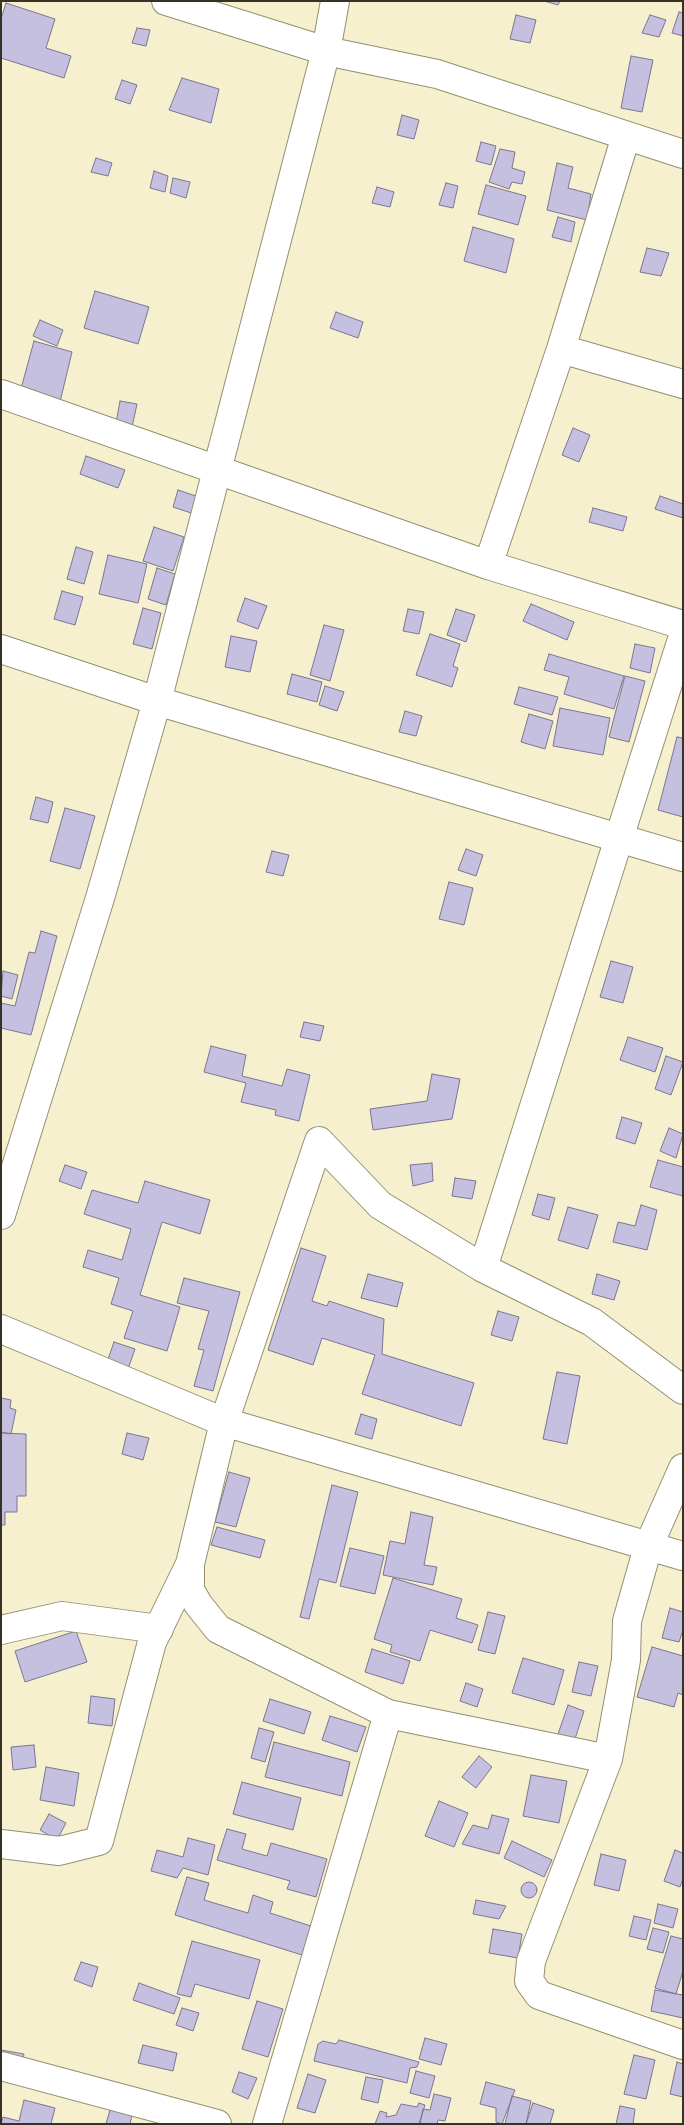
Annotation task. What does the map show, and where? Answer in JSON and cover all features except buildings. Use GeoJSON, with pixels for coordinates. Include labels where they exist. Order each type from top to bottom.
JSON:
{"type":"FeatureCollection","features":[{"type":"Feature","properties":{"kind":"street"},"geometry":{"type":"LineString","coordinates":[[166,1],[326,50],[437,74],[683,154]]}},
{"type":"Feature","properties":{"kind":"street"},"geometry":{"type":"LineString","coordinates":[[1,1214],[100,898],[157,701],[326,50],[335,1]]}},
{"type":"Feature","properties":{"kind":"street"},"geometry":{"type":"LineString","coordinates":[[488,565],[561,349],[626,136]]}},
{"type":"Feature","properties":{"kind":"street"},"geometry":{"type":"LineString","coordinates":[[561,349],[683,384]]}},
{"type":"Feature","properties":{"kind":"street"},"geometry":{"type":"LineString","coordinates":[[1,394],[488,565],[683,625]]}},
{"type":"Feature","properties":{"kind":"street"},"geometry":{"type":"LineString","coordinates":[[483,1268],[683,636]]}},
{"type":"Feature","properties":{"kind":"street"},"geometry":{"type":"LineString","coordinates":[[1,649],[157,701],[683,857]]}},
{"type":"Feature","properties":{"kind":"street"},"geometry":{"type":"LineString","coordinates":[[1,1844],[59,1851],[99,1841],[152,1642],[190,1564],[224,1422],[319,1141],[380,1205],[483,1268],[592,1322],[683,1390]]}},
{"type":"Feature","properties":{"kind":"street"},"geometry":{"type":"LineString","coordinates":[[1,1329],[224,1422],[683,1556]]}},
{"type":"Feature","properties":{"kind":"street"},"geometry":{"type":"LineString","coordinates":[[683,1468],[648,1547],[627,1621],[626,1660],[608,1759],[531,1961],[529,1981],[539,1995],[683,2045]]}},
{"type":"Feature","properties":{"kind":"street"},"geometry":{"type":"LineString","coordinates":[[190,1564],[190,1590],[198,1604],[218,1629],[388,1714],[608,1759]]}},
{"type":"Feature","properties":{"kind":"street"},"geometry":{"type":"LineString","coordinates":[[1,1630],[62,1616],[159,1629]]}},
{"type":"Feature","properties":{"kind":"street"},"geometry":{"type":"LineString","coordinates":[[267,2124],[388,1714]]}},
{"type":"Feature","properties":{"kind":"street"},"geometry":{"type":"LineString","coordinates":[[1,2066],[217,2124]]}}]}
